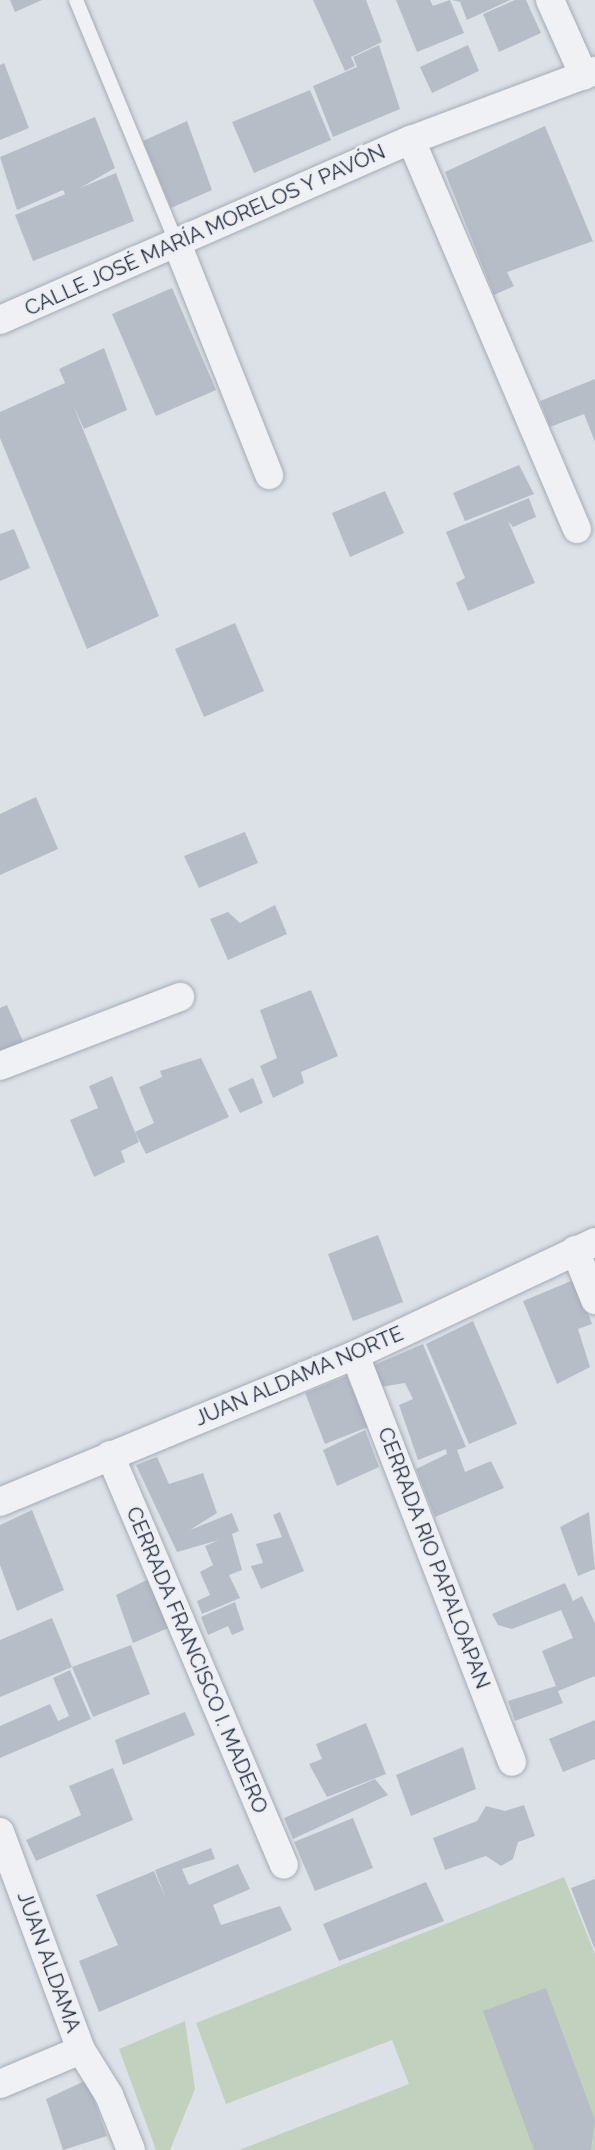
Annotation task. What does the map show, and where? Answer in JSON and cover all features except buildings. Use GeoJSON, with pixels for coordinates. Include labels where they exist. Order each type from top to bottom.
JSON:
{"type":"FeatureCollection","features":[{"type":"Feature","properties":{"kind":"street"},"geometry":{"type":"LineString","coordinates":[[550,0],[590,74]]}},
{"type":"Feature","properties":{"kind":"street","name":"CALLE JOSÉ MARÍA MORELOS Y PAVÓN"},"geometry":{"type":"LineString","coordinates":[[0,320],[411,140],[590,74]]}},
{"type":"Feature","properties":{"kind":"street"},"geometry":{"type":"LineString","coordinates":[[411,140],[577,529]]}},
{"type":"Feature","properties":{"kind":"street"},"geometry":{"type":"LineString","coordinates":[[176,241],[269,475]]}},
{"type":"Feature","properties":{"kind":"street"},"geometry":{"type":"LineString","coordinates":[[0,1066],[180,997]]}},
{"type":"Feature","properties":{"kind":"street"},"geometry":{"type":"LineString","coordinates":[[585,1246],[595,1300]]}},
{"type":"Feature","properties":{"kind":"street","name":"JUAN ALDAMA NORTE"},"geometry":{"type":"LineString","coordinates":[[0,1502],[355,1355],[585,1246]]}},
{"type":"Feature","properties":{"kind":"street","name":"CERRADA RIO PAPALOAPAN"},"geometry":{"type":"LineString","coordinates":[[355,1355],[512,1762]]}},
{"type":"Feature","properties":{"kind":"street","name":"CERRADA FRANCISCO I. MADERO"},"geometry":{"type":"LineString","coordinates":[[110,1455],[284,1865]]}},
{"type":"Feature","properties":{"kind":"street","name":"JUAN ALDAMA"},"geometry":{"type":"LineString","coordinates":[[0,1832],[81,2050],[0,2084]]}},
{"type":"Feature","properties":{"kind":"street"},"geometry":{"type":"LineString","coordinates":[[81,2050],[109,2095],[131,2150]]}},
{"type":"Feature","properties":{"kind":"lane"},"geometry":{"type":"LineString","coordinates":[[76,0],[176,241]]}},
{"type":"Feature","properties":{"kind":"green space"},"geometry":{"type":"Polygon","coordinates":[[[564,1877],[595,1954],[595,2150],[239,2150],[409,2084],[392,2040],[226,2104],[196,2023],[564,1877]]]}},
{"type":"Feature","properties":{"kind":"green space"},"geometry":{"type":"Polygon","coordinates":[[[185,2021],[195,2089],[170,2150],[156,2150],[119,2049],[185,2021]]]}}]}
